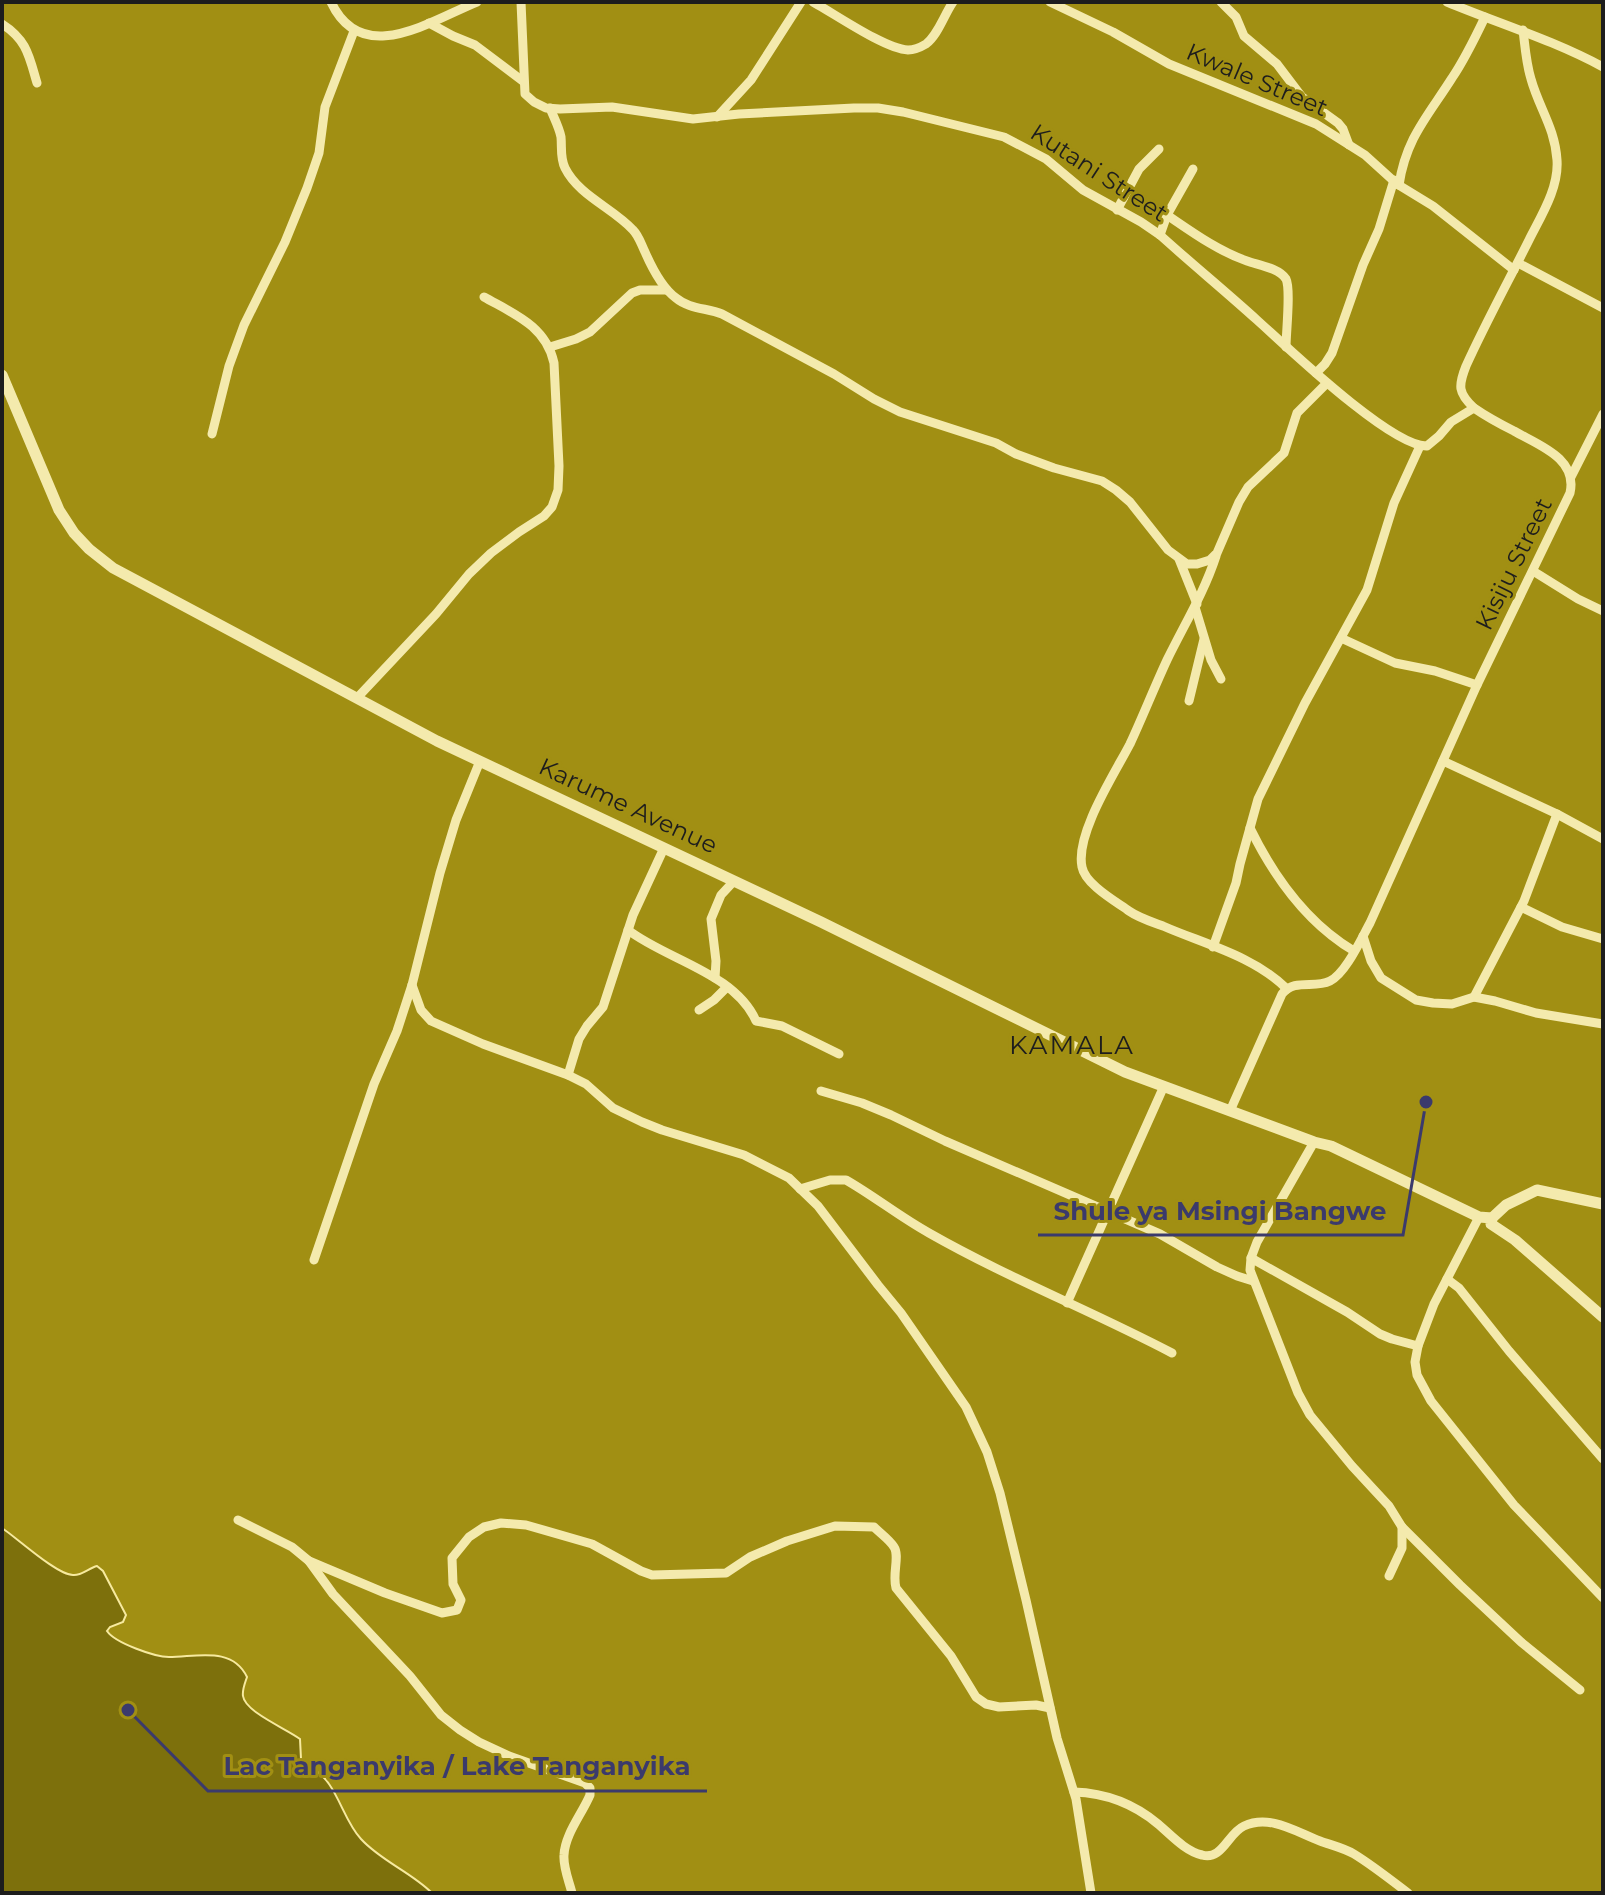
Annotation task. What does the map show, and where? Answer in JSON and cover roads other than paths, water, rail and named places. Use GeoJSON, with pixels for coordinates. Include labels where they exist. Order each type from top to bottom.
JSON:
{"type":"FeatureCollection","features":[{"type":"Feature","properties":{"kind":"street"},"geometry":{"type":"LineString","coordinates":[[331,2],[342,22],[354,31],[385,37],[412,30],[477,2]]}},
{"type":"Feature","properties":{"kind":"street"},"geometry":{"type":"LineString","coordinates":[[521,2],[525,94],[534,102],[550,108],[560,132],[564,168],[590,196],[610,209],[639,237],[651,264],[675,298],[690,306],[722,314],[900,412],[996,443],[1051,467],[1102,481],[1130,502],[1168,550],[1187,564],[1210,560],[1219,548]]}},
{"type":"Feature","properties":{"kind":"street"},"geometry":{"type":"LineString","coordinates":[[717,117],[751,80],[801,2]]}},
{"type":"Feature","properties":{"kind":"street"},"geometry":{"type":"LineString","coordinates":[[813,2],[884,42],[907,50],[926,44],[953,2]]}},
{"type":"Feature","properties":{"kind":"street","name":"Kwale Street"},"geometry":{"type":"LineString","coordinates":[[1050,2],[1113,32],[1169,64],[1316,124],[1365,155],[1396,182],[1516,266],[1603,308]]}},
{"type":"Feature","properties":{"kind":"street"},"geometry":{"type":"LineString","coordinates":[[1221,2],[1236,17],[1244,36],[1277,64],[1302,97],[1338,123],[1349,145]]}},
{"type":"Feature","properties":{"kind":"street"},"geometry":{"type":"LineString","coordinates":[[1447,2],[1523,30],[1603,67]]}},
{"type":"Feature","properties":{"kind":"street"},"geometry":{"type":"LineString","coordinates":[[1316,373],[1332,353],[1363,265],[1418,128],[1452,79],[1485,17]]}},
{"type":"Feature","properties":{"kind":"street"},"geometry":{"type":"LineString","coordinates":[[429,23],[475,45],[524,82]]}},
{"type":"Feature","properties":{"kind":"street"},"geometry":{"type":"LineString","coordinates":[[2,24],[14,31],[24,44],[37,83]]}},
{"type":"Feature","properties":{"kind":"street"},"geometry":{"type":"LineString","coordinates":[[1213,947],[1236,883],[1261,791],[1367,590],[1394,503],[1420,446],[1427,446],[1451,422],[1474,408],[1460,390],[1460,380],[1553,188],[1557,160],[1551,126],[1531,78],[1523,30]]}},
{"type":"Feature","properties":{"kind":"street"},"geometry":{"type":"LineString","coordinates":[[212,434],[229,366],[244,325],[285,242],[307,188],[319,153],[325,107],[354,31]]}},
{"type":"Feature","properties":{"kind":"street","name":"Kutani Street"},"geometry":{"type":"LineString","coordinates":[[550,108],[612,107],[677,118],[878,108],[1004,137],[1046,159],[1083,190],[1160,235],[1327,383],[1376,421],[1420,446]]}},
{"type":"Feature","properties":{"kind":"street"},"geometry":{"type":"LineString","coordinates":[[1117,210],[1139,169],[1159,149]]}},
{"type":"Feature","properties":{"kind":"street"},"geometry":{"type":"LineString","coordinates":[[1160,235],[1167,215],[1193,169]]}},
{"type":"Feature","properties":{"kind":"street"},"geometry":{"type":"LineString","coordinates":[[1167,215],[1222,250],[1276,271],[1285,279],[1288,299],[1286,347]]}},
{"type":"Feature","properties":{"kind":"street"},"geometry":{"type":"LineString","coordinates":[[550,347],[590,332],[632,293],[667,290]]}},
{"type":"Feature","properties":{"kind":"street"},"geometry":{"type":"LineString","coordinates":[[357,698],[469,574],[491,553],[544,516],[556,498],[559,466],[554,363],[550,347],[530,325],[484,297]]}},
{"type":"Feature","properties":{"kind":"street","name":"Karume Avenue"},"geometry":{"type":"LineString","coordinates":[[2,375],[59,510],[74,533],[113,568],[480,761],[1125,1072],[1331,1146],[1486,1218],[1603,1317]]}},
{"type":"Feature","properties":{"kind":"street"},"geometry":{"type":"LineString","coordinates":[[1230,1111],[1279,1000],[1287,989],[1253,964],[1133,914],[1088,880],[1081,866],[1081,851],[1092,818],[1211,573],[1239,502],[1248,487],[1284,453],[1297,413],[1327,383]]}},
{"type":"Feature","properties":{"kind":"street","name":"Kisiju Street"},"geometry":{"type":"LineString","coordinates":[[1287,989],[1293,985],[1329,981],[1341,971],[1363,936],[1477,685],[1570,493],[1571,477],[1560,458],[1474,408]]}},
{"type":"Feature","properties":{"kind":"street"},"geometry":{"type":"LineString","coordinates":[[1571,477],[1603,414]]}},
{"type":"Feature","properties":{"kind":"street"},"geometry":{"type":"LineString","coordinates":[[1178,558],[1196,605],[1211,660],[1221,679]]}},
{"type":"Feature","properties":{"kind":"street"},"geometry":{"type":"LineString","coordinates":[[1533,571],[1603,611]]}},
{"type":"Feature","properties":{"kind":"street"},"geometry":{"type":"LineString","coordinates":[[1341,638],[1395,663],[1435,671],[1477,685]]}},
{"type":"Feature","properties":{"kind":"street"},"geometry":{"type":"LineString","coordinates":[[1189,701],[1204,639]]}},
{"type":"Feature","properties":{"kind":"street"},"geometry":{"type":"LineString","coordinates":[[314,1260],[374,1084],[397,1031],[456,820],[480,761]]}},
{"type":"Feature","properties":{"kind":"street"},"geometry":{"type":"LineString","coordinates":[[1443,761],[1603,839]]}},
{"type":"Feature","properties":{"kind":"street"},"geometry":{"type":"LineString","coordinates":[[1474,997],[1521,907],[1557,814]]}},
{"type":"Feature","properties":{"kind":"street"},"geometry":{"type":"LineString","coordinates":[[1250,828],[1270,866],[1303,910],[1325,932],[1354,951]]}},
{"type":"Feature","properties":{"kind":"street"},"geometry":{"type":"LineString","coordinates":[[568,1075],[579,1039],[603,1007],[641,896],[664,848]]}},
{"type":"Feature","properties":{"kind":"street"},"geometry":{"type":"LineString","coordinates":[[715,978],[711,919],[716,903],[734,881]]}},
{"type":"Feature","properties":{"kind":"street"},"geometry":{"type":"LineString","coordinates":[[1521,907],[1562,927],[1603,939]]}},
{"type":"Feature","properties":{"kind":"street"},"geometry":{"type":"LineString","coordinates":[[628,930],[654,948],[715,978],[751,1010],[756,1021],[782,1026],[839,1054]]}},
{"type":"Feature","properties":{"kind":"street"},"geometry":{"type":"LineString","coordinates":[[1363,936],[1381,978],[1416,1000],[1452,1004],[1474,997],[1536,1013],[1603,1024]]}},
{"type":"Feature","properties":{"kind":"street"},"geometry":{"type":"LineString","coordinates":[[412,985],[417,1003],[431,1021],[568,1075],[586,1084],[613,1108],[662,1130],[744,1155],[789,1178],[818,1206],[901,1313],[966,1407],[987,1452],[1000,1493],[1057,1738],[1074,1792],[1091,1893]]}},
{"type":"Feature","properties":{"kind":"street"},"geometry":{"type":"LineString","coordinates":[[699,1010],[727,987]]}},
{"type":"Feature","properties":{"kind":"street"},"geometry":{"type":"LineString","coordinates":[[1067,1303],[1164,1086]]}},
{"type":"Feature","properties":{"kind":"street"},"geometry":{"type":"LineString","coordinates":[[821,1091],[891,1115],[1160,1234],[1217,1267],[1253,1281]]}},
{"type":"Feature","properties":{"kind":"street"},"geometry":{"type":"LineString","coordinates":[[1314,1142],[1257,1242],[1250,1270],[1298,1393],[1310,1415],[1389,1506],[1402,1527],[1513,1634],[1580,1690]]}},
{"type":"Feature","properties":{"kind":"street"},"geometry":{"type":"LineString","coordinates":[[800,1189],[830,1180],[846,1180],[930,1234],[1172,1353]]}},
{"type":"Feature","properties":{"kind":"street"},"geometry":{"type":"LineString","coordinates":[[1603,1204],[1537,1190],[1486,1218],[1434,1304],[1415,1362],[1417,1375],[1431,1401],[1529,1522],[1603,1598]]}},
{"type":"Feature","properties":{"kind":"street"},"geometry":{"type":"LineString","coordinates":[[1251,1258],[1380,1334],[1418,1346]]}},
{"type":"Feature","properties":{"kind":"street"},"geometry":{"type":"LineString","coordinates":[[1447,1279],[1459,1288],[1603,1459]]}},
{"type":"Feature","properties":{"kind":"street"},"geometry":{"type":"LineString","coordinates":[[238,1520],[292,1547],[309,1561],[333,1594],[410,1676],[441,1715],[460,1730],[509,1756],[585,1783],[590,1788],[590,1795],[564,1852],[572,1893]]}},
{"type":"Feature","properties":{"kind":"street"},"geometry":{"type":"LineString","coordinates":[[309,1561],[442,1613],[457,1610],[461,1600],[453,1584],[452,1558],[469,1537],[484,1527],[501,1523],[526,1525],[592,1544],[652,1575],[726,1573],[750,1557],[787,1541],[835,1526],[874,1527],[895,1548],[896,1588],[951,1656],[976,1697],[986,1704],[999,1707],[1036,1705],[1050,1708]]}},
{"type":"Feature","properties":{"kind":"street"},"geometry":{"type":"LineString","coordinates":[[1389,1576],[1402,1548],[1402,1527]]}},
{"type":"Feature","properties":{"kind":"street"},"geometry":{"type":"LineString","coordinates":[[1074,1792],[1092,1792],[1118,1799],[1144,1814],[1192,1851],[1207,1856],[1218,1853],[1246,1825],[1266,1822],[1286,1826],[1349,1851],[1408,1893]]}},
{"type":"Feature","properties":{"kind":"place","name":"Shule ya Msingi Bangwe"},"geometry":{"type":"Point","coordinates":[1426,1102]}},
{"type":"Feature","properties":{"kind":"place","name":"Lac Tanganyika / Lake Tanganyika"},"geometry":{"type":"Point","coordinates":[128,1710]}},
{"type":"Feature","properties":{"kind":"district","name":"KAMALA"},"geometry":{"type":"Point","coordinates":[1072,1045]}}]}
